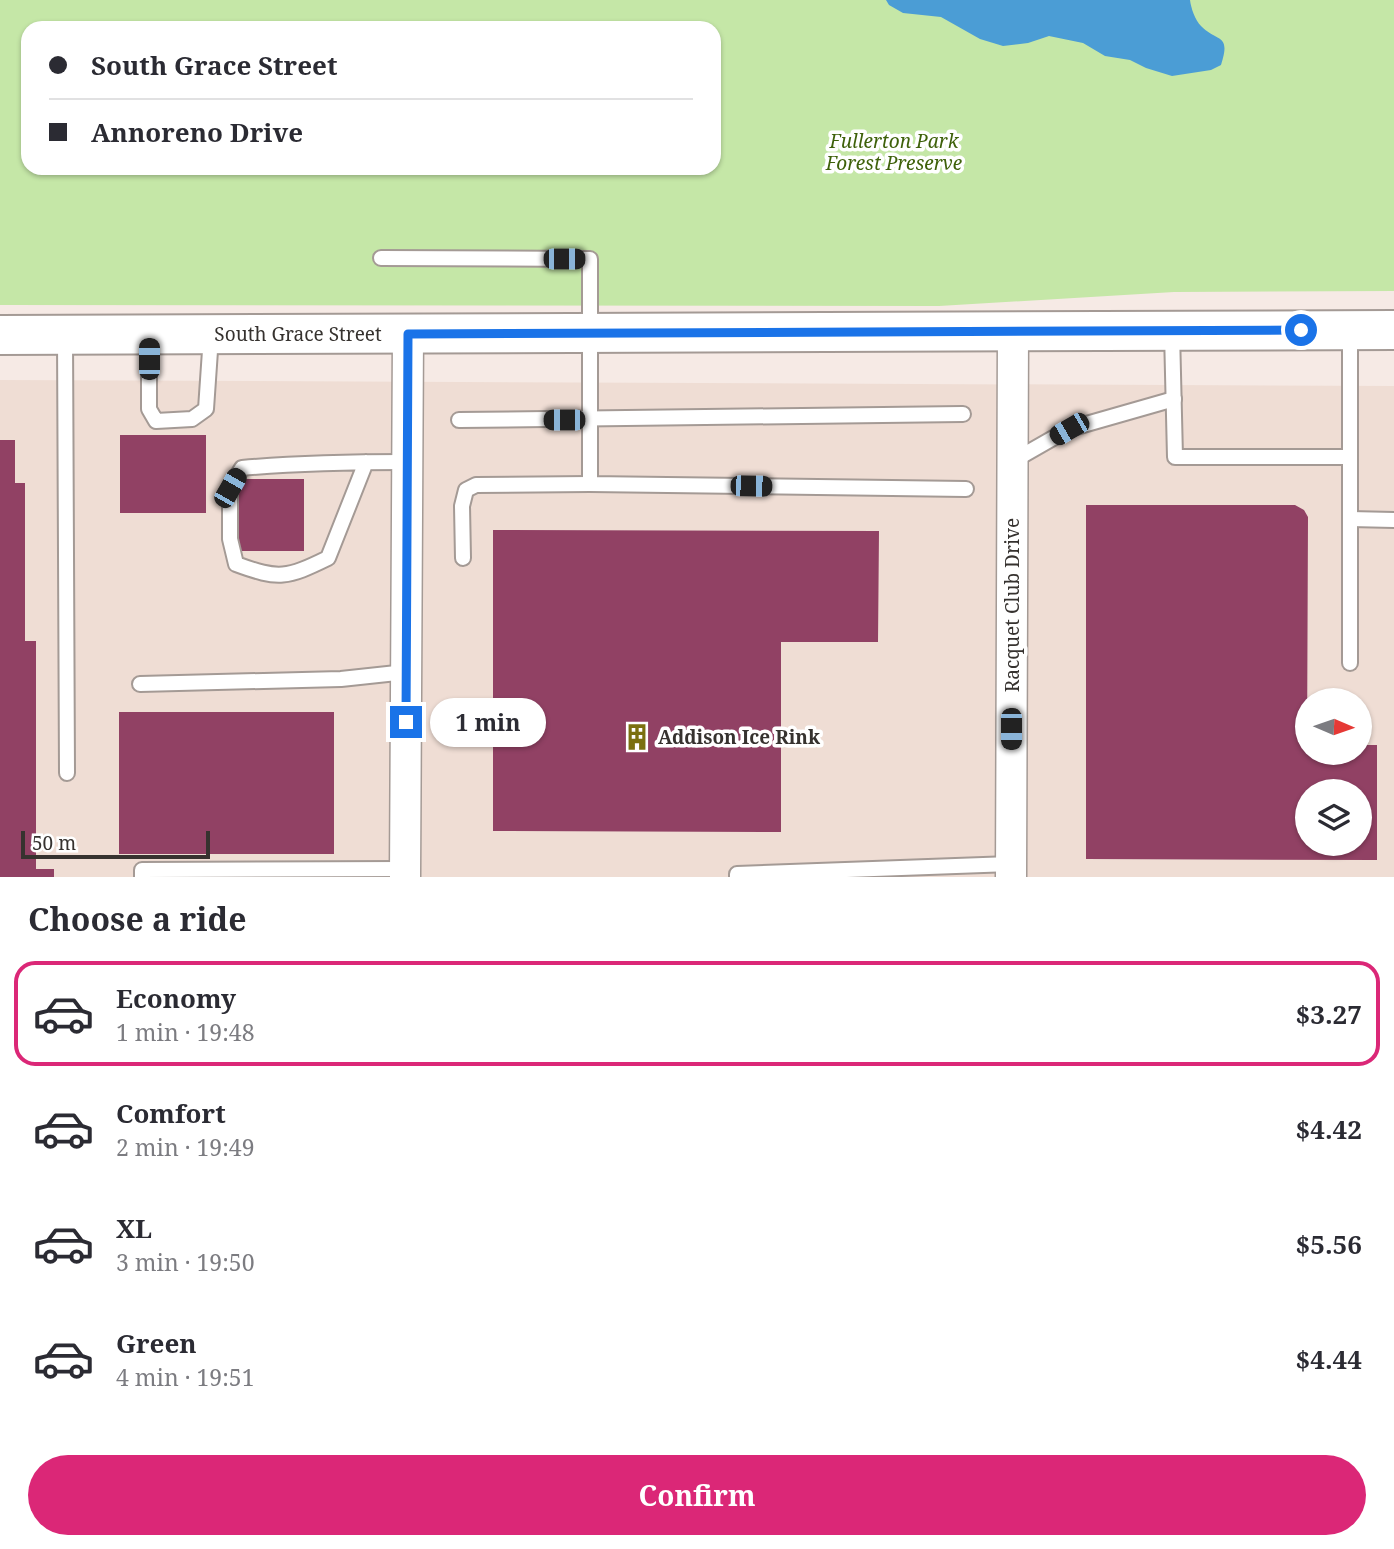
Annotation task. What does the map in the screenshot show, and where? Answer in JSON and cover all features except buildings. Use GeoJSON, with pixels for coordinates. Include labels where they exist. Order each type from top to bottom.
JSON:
{"type":"FeatureCollection","features":[{"type":"Feature","properties":{"kind":"street","name":"South Grace Street"},"geometry":{"type":"LineString","coordinates":[[0,335],[1394,330]]}},
{"type":"Feature","properties":{"kind":"street","name":"Racquet Club Drive"},"geometry":{"type":"LineString","coordinates":[[1011,870],[1013,332]]}},
{"type":"Feature","properties":{"kind":"street"},"geometry":{"type":"LineString","coordinates":[[405,873],[408,334]]}},
{"type":"Feature","properties":{"kind":"lane"},"geometry":{"type":"LineString","coordinates":[[381,258],[590,259],[590,484]]}},
{"type":"Feature","properties":{"kind":"lane"},"geometry":{"type":"LineString","coordinates":[[1171,330],[1175,457],[1350,457]]}},
{"type":"Feature","properties":{"kind":"lane"},"geometry":{"type":"LineString","coordinates":[[1350,330],[1350,663]]}},
{"type":"Feature","properties":{"kind":"lane"},"geometry":{"type":"LineString","coordinates":[[65,334],[67,773]]}},
{"type":"Feature","properties":{"kind":"lane"},"geometry":{"type":"LineString","coordinates":[[149,334],[149,409],[156,421],[192,419],[206,409],[211,334]]}},
{"type":"Feature","properties":{"kind":"lane"},"geometry":{"type":"LineString","coordinates":[[1012,461],[1069,429],[1174,399]]}},
{"type":"Feature","properties":{"kind":"lane"},"geometry":{"type":"LineString","coordinates":[[459,420],[963,414]]}},
{"type":"Feature","properties":{"kind":"lane"},"geometry":{"type":"LineString","coordinates":[[366,462],[328,558],[297,573],[266,575],[236,564],[230,539],[230,488],[242,468],[294,463],[366,462],[407,462]]}},
{"type":"Feature","properties":{"kind":"lane"},"geometry":{"type":"LineString","coordinates":[[463,558],[462,506],[466,490],[476,485],[966,489]]}},
{"type":"Feature","properties":{"kind":"lane"},"geometry":{"type":"LineString","coordinates":[[1350,519],[1394,520]]}},
{"type":"Feature","properties":{"kind":"lane"},"geometry":{"type":"LineString","coordinates":[[139,684],[341,678],[406,672]]}},
{"type":"Feature","properties":{"kind":"lane"},"geometry":{"type":"LineString","coordinates":[[142,877],[142,870],[405,873]]}},
{"type":"Feature","properties":{"kind":"lane"},"geometry":{"type":"LineString","coordinates":[[737,877],[737,874],[1011,870]]}},
{"type":"Feature","properties":{"kind":"shaded area"},"geometry":{"type":"Polygon","coordinates":[[[0,380],[1394,386],[1394,877],[0,877],[0,380]]]}},
{"type":"Feature","properties":{"kind":"green space","name":"Fullerton Park Forest Preserve"},"geometry":{"type":"Polygon","coordinates":[[[0,0],[1394,0],[1394,291],[1174,292],[939,306],[0,305],[0,0]]]}},
{"type":"Feature","properties":{"kind":"water"},"geometry":{"type":"Polygon","coordinates":[[[886,0],[1190,0],[1199,23],[1224,43],[1224,55],[1221,65],[1211,70],[1172,76],[1130,60],[1105,56],[1083,43],[1049,36],[1028,43],[1003,46],[980,39],[941,17],[903,13],[889,5],[886,0]]]}},
{"type":"Feature","properties":{"kind":"place","name":"Addison Ice Rink"},"geometry":{"type":"Point","coordinates":[637,737]}},
{"type":"Feature","properties":{"kind":"route"},"geometry":{"type":"LineString","coordinates":[[406,722],[408,334],[1301,330]]}}]}
